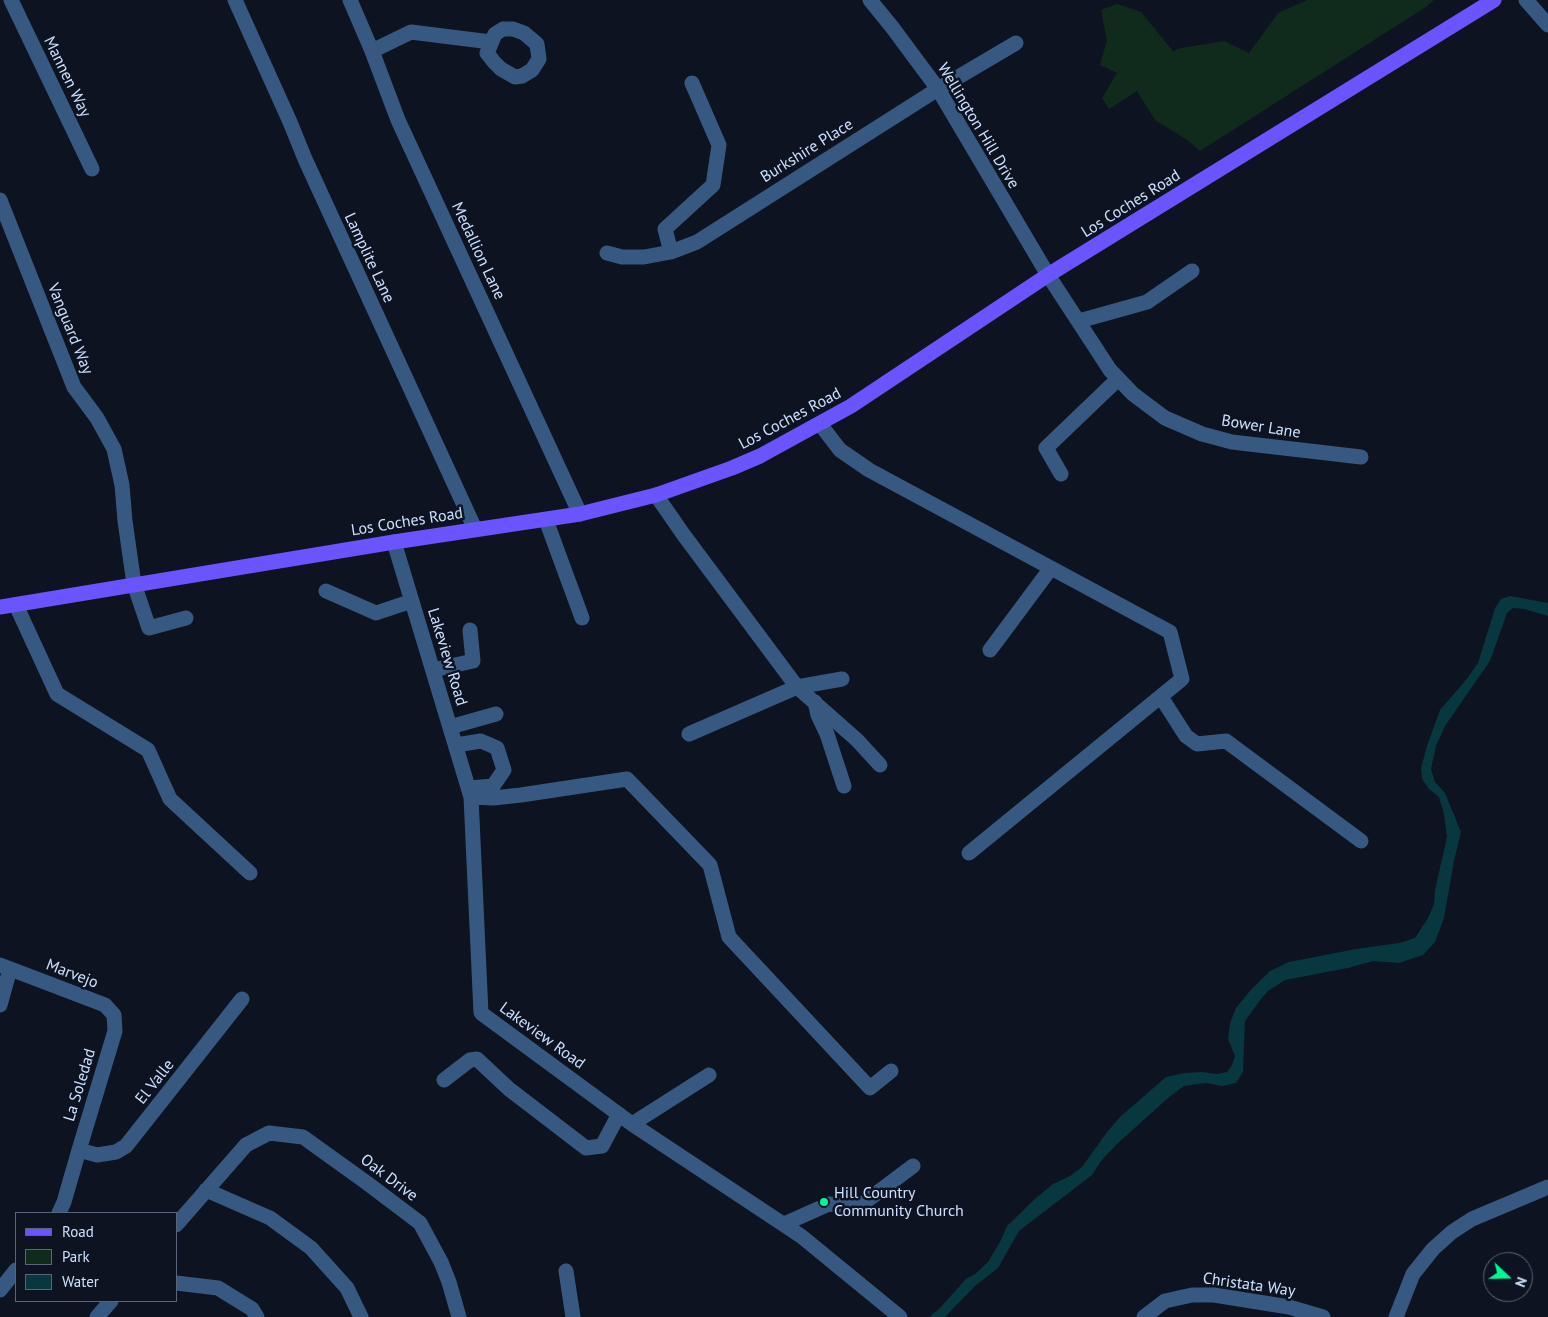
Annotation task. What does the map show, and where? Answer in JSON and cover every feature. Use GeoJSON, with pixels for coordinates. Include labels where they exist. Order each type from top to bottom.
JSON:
{"type":"FeatureCollection","features":[{"type":"Feature","properties":{"kind":"main road","name":"Los Coches Road"},"geometry":{"type":"LineString","coordinates":[[0,607],[474,529],[580,514],[656,495],[732,468],[760,456],[820,424],[900,375],[1048,275],[1494,0]]}},
{"type":"Feature","properties":{"kind":"street","name":"Mannen Way"},"geometry":{"type":"LineString","coordinates":[[11,0],[92,169]]}},
{"type":"Feature","properties":{"kind":"street","name":"Lamplite Lane"},"geometry":{"type":"LineString","coordinates":[[235,0],[309,168],[474,529]]}},
{"type":"Feature","properties":{"kind":"street","name":"Medallion Lane"},"geometry":{"type":"LineString","coordinates":[[350,0],[372,50],[398,120],[580,514]]}},
{"type":"Feature","properties":{"kind":"street","name":"Wellington Hill Drive"},"geometry":{"type":"LineString","coordinates":[[870,0],[938,89],[1048,275]]}},
{"type":"Feature","properties":{"kind":"street"},"geometry":{"type":"LineString","coordinates":[[1526,0],[1548,25]]}},
{"type":"Feature","properties":{"kind":"street"},"geometry":{"type":"LineString","coordinates":[[372,50],[411,32],[491,42]]}},
{"type":"Feature","properties":{"kind":"street","name":"Burkshire Place"},"geometry":{"type":"LineString","coordinates":[[607,253],[636,258],[671,252],[697,242],[938,89],[1016,43]]}},
{"type":"Feature","properties":{"kind":"street"},"geometry":{"type":"LineString","coordinates":[[671,252],[665,229],[713,185],[719,145],[692,83]]}},
{"type":"Feature","properties":{"kind":"street","name":"Vanguard Way"},"geometry":{"type":"LineString","coordinates":[[0,200],[74,387],[97,418],[114,449],[122,485],[134,584],[149,628],[186,618]]}},
{"type":"Feature","properties":{"kind":"street"},"geometry":{"type":"LineString","coordinates":[[1079,321],[1147,302],[1192,271]]}},
{"type":"Feature","properties":{"kind":"street","name":"Bower Lane"},"geometry":{"type":"LineString","coordinates":[[1048,275],[1110,370],[1133,394],[1166,418],[1202,434],[1232,442],[1361,457]]}},
{"type":"Feature","properties":{"kind":"street"},"geometry":{"type":"LineString","coordinates":[[1061,474],[1046,448],[1118,379]]}},
{"type":"Feature","properties":{"kind":"street"},"geometry":{"type":"LineString","coordinates":[[820,424],[840,450],[869,470],[1170,632],[1182,679],[969,853]]}},
{"type":"Feature","properties":{"kind":"street"},"geometry":{"type":"LineString","coordinates":[[656,495],[797,687],[857,740],[880,765]]}},
{"type":"Feature","properties":{"kind":"street"},"geometry":{"type":"LineString","coordinates":[[546,520],[582,618]]}},
{"type":"Feature","properties":{"kind":"street","name":"Lakeview Road"},"geometry":{"type":"LineString","coordinates":[[394,542],[470,792],[482,1013],[632,1124],[801,1236],[900,1317]]}},
{"type":"Feature","properties":{"kind":"street"},"geometry":{"type":"LineString","coordinates":[[990,650],[1051,568]]}},
{"type":"Feature","properties":{"kind":"street"},"geometry":{"type":"LineString","coordinates":[[326,591],[376,613],[412,602]]}},
{"type":"Feature","properties":{"kind":"street"},"geometry":{"type":"LineString","coordinates":[[16,605],[57,694],[148,750],[170,800],[250,873]]}},
{"type":"Feature","properties":{"kind":"street"},"geometry":{"type":"LineString","coordinates":[[433,670],[473,661],[470,630]]}},
{"type":"Feature","properties":{"kind":"street"},"geometry":{"type":"LineString","coordinates":[[689,734],[797,687],[842,679]]}},
{"type":"Feature","properties":{"kind":"street"},"geometry":{"type":"LineString","coordinates":[[1161,696],[1186,736],[1197,744],[1226,741],[1361,841]]}},
{"type":"Feature","properties":{"kind":"street"},"geometry":{"type":"LineString","coordinates":[[814,701],[844,786]]}},
{"type":"Feature","properties":{"kind":"street"},"geometry":{"type":"LineString","coordinates":[[450,727],[496,714]]}},
{"type":"Feature","properties":{"kind":"street"},"geometry":{"type":"LineString","coordinates":[[456,745],[481,741],[497,748],[504,770],[494,786],[470,792]]}},
{"type":"Feature","properties":{"kind":"street"},"geometry":{"type":"LineString","coordinates":[[470,792],[493,798],[627,780],[710,865],[729,937],[870,1088],[891,1070]]}},
{"type":"Feature","properties":{"kind":"street"},"geometry":{"type":"LineString","coordinates":[[0,1004],[5,967]]}},
{"type":"Feature","properties":{"kind":"street","name":"Marvejo"},"geometry":{"type":"LineString","coordinates":[[5,967],[105,1005],[114,1015],[115,1031]]}},
{"type":"Feature","properties":{"kind":"street","name":"El Valle"},"geometry":{"type":"LineString","coordinates":[[78,1150],[97,1155],[116,1152],[126,1146],[242,1000]]}},
{"type":"Feature","properties":{"kind":"street","name":"La Soledad"},"geometry":{"type":"LineString","coordinates":[[59,1212],[115,1031]]}},
{"type":"Feature","properties":{"kind":"street"},"geometry":{"type":"LineString","coordinates":[[444,1080],[470,1060],[477,1059],[509,1089],[586,1148],[602,1146],[619,1114]]}},
{"type":"Feature","properties":{"kind":"street"},"geometry":{"type":"LineString","coordinates":[[632,1124],[709,1075]]}},
{"type":"Feature","properties":{"kind":"street","name":"Oak Drive"},"geometry":{"type":"LineString","coordinates":[[206,1190],[246,1145],[269,1133],[303,1137],[420,1223],[441,1262],[459,1317]]}},
{"type":"Feature","properties":{"kind":"street"},"geometry":{"type":"LineString","coordinates":[[784,1224],[829,1204],[857,1208],[913,1166]]}},
{"type":"Feature","properties":{"kind":"street"},"geometry":{"type":"LineString","coordinates":[[1396,1317],[1414,1274],[1433,1250],[1452,1232],[1472,1219],[1548,1187]]}},
{"type":"Feature","properties":{"kind":"street"},"geometry":{"type":"LineString","coordinates":[[178,1223],[206,1190],[270,1218],[311,1248],[347,1288],[361,1317]]}},
{"type":"Feature","properties":{"kind":"street"},"geometry":{"type":"LineString","coordinates":[[0,1290],[15,1271]]}},
{"type":"Feature","properties":{"kind":"street"},"geometry":{"type":"LineString","coordinates":[[566,1271],[573,1317]]}},
{"type":"Feature","properties":{"kind":"street"},"geometry":{"type":"LineString","coordinates":[[178,1283],[218,1288],[252,1309],[257,1317]]}},
{"type":"Feature","properties":{"kind":"street","name":"Christata Way"},"geometry":{"type":"LineString","coordinates":[[1144,1317],[1165,1301],[1192,1294],[1214,1295],[1289,1307],[1323,1317]]}},
{"type":"Feature","properties":{"kind":"street"},"geometry":{"type":"LineString","coordinates":[[97,1317],[110,1302]]}},
{"type":"Feature","properties":{"kind":"green space"},"geometry":{"type":"Polygon","coordinates":[[[1307,0],[1434,0],[1426,7],[1200,151],[1187,140],[1155,120],[1137,91],[1109,109],[1102,98],[1117,73],[1100,65],[1107,40],[1101,10],[1117,4],[1141,12],[1173,51],[1224,41],[1249,53],[1278,13],[1307,0]]]}},
{"type":"Feature","properties":{"kind":"water"},"geometry":{"type":"Polygon","coordinates":[[[1510,596],[1548,603],[1548,616],[1513,608],[1507,613],[1490,661],[1445,726],[1436,746],[1431,769],[1435,782],[1445,793],[1461,832],[1444,918],[1435,942],[1423,955],[1399,963],[1373,961],[1348,968],[1285,980],[1268,991],[1245,1021],[1243,1072],[1236,1083],[1222,1086],[1206,1083],[1184,1086],[1168,1098],[1117,1144],[1101,1161],[1092,1175],[1019,1231],[998,1268],[975,1286],[945,1317],[929,1317],[939,1309],[966,1279],[975,1274],[988,1262],[1007,1226],[1053,1184],[1070,1176],[1082,1167],[1121,1116],[1166,1077],[1184,1073],[1202,1072],[1217,1074],[1227,1072],[1235,1056],[1228,1039],[1230,1023],[1236,1008],[1270,971],[1289,962],[1399,943],[1415,938],[1428,918],[1434,904],[1435,890],[1447,837],[1444,814],[1439,797],[1429,789],[1422,779],[1421,768],[1427,746],[1440,710],[1478,663],[1495,608],[1501,599],[1510,596]]]}},
{"type":"Feature","properties":{"kind":"place","name":"Hill Country Community Church"},"geometry":{"type":"Point","coordinates":[824,1202]}}]}
